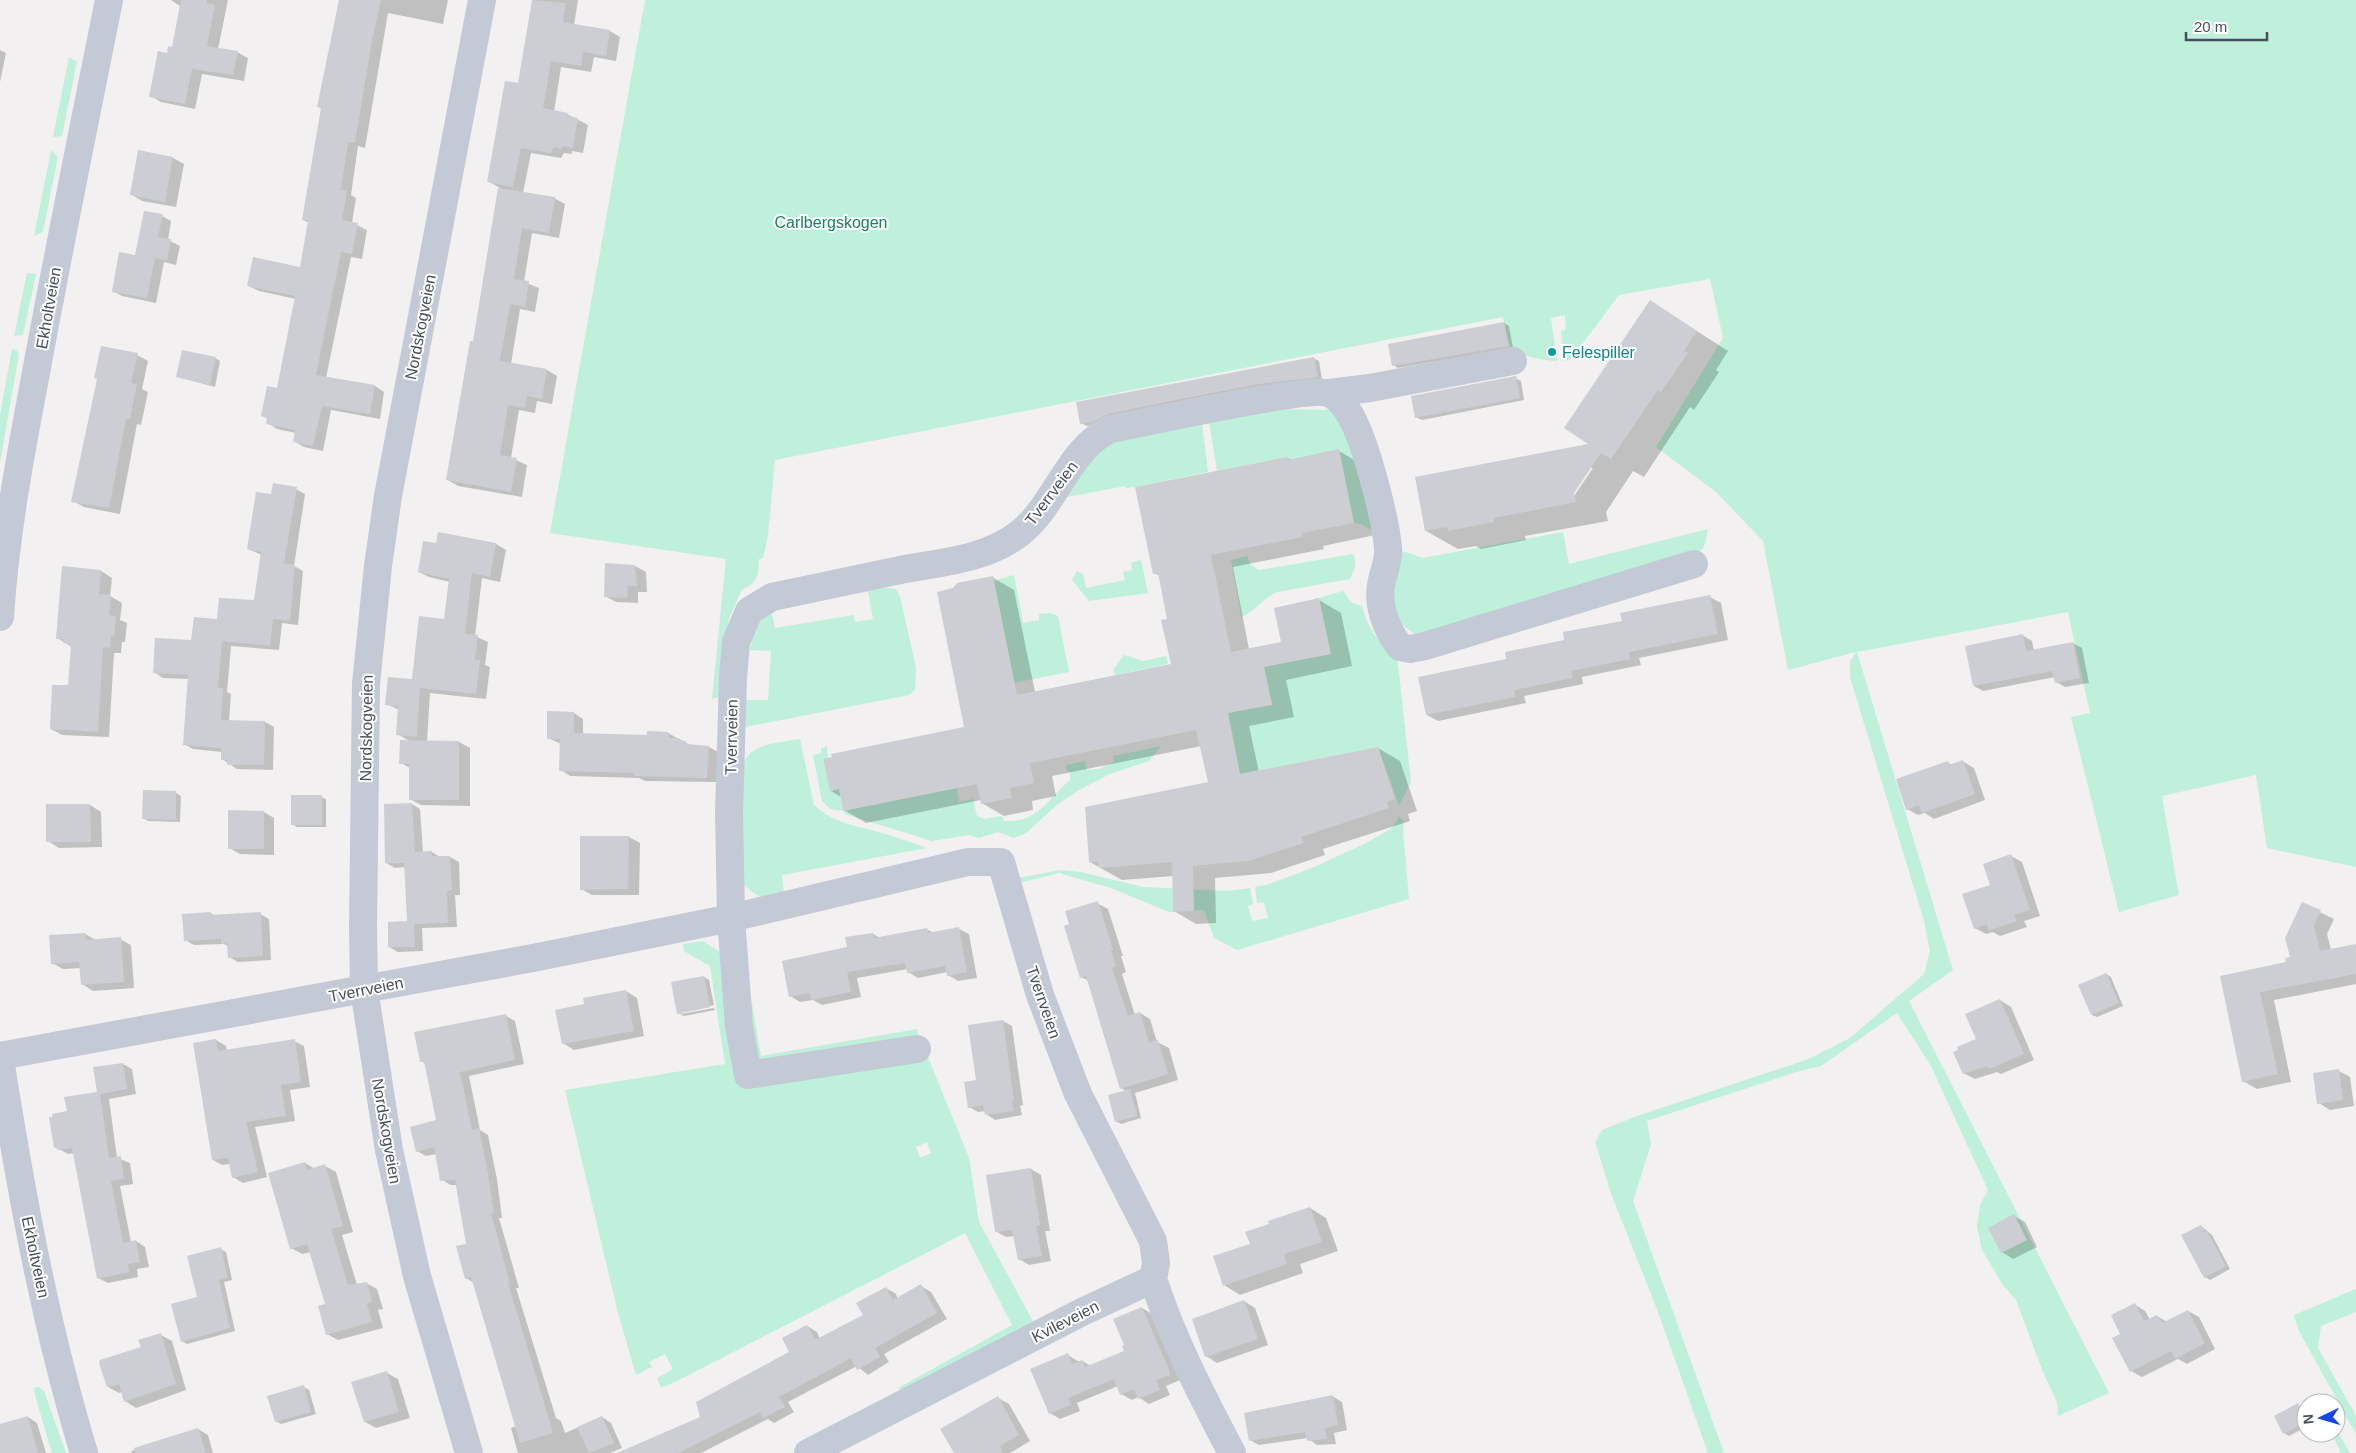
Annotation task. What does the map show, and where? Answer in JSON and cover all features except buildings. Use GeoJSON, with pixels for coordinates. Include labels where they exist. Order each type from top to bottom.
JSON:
{"type":"FeatureCollection","features":[{"type":"Feature","properties":{"kind":"street","name":"Ekholtveien"},"geometry":{"type":"LineString","coordinates":[[0,617],[3,574],[22,450],[54,270],[109,0]]}},
{"type":"Feature","properties":{"kind":"street","name":"Nordskogveien"},"geometry":{"type":"LineString","coordinates":[[469,1453],[417,1276],[393,1169],[364,989],[363,928],[366,684],[378,566],[390,487],[482,0]]}},
{"type":"Feature","properties":{"kind":"street","name":"Tverrveien"},"geometry":{"type":"LineString","coordinates":[[917,1049],[748,1075],[740,1026],[731,918],[729,813],[732,678],[736,642],[749,611],[772,597],[960,560],[1004,544],[1020,533],[1049,501],[1084,448],[1099,434],[1110,429],[1259,400],[1370,388],[1512,361]]}},
{"type":"Feature","properties":{"kind":"street"},"geometry":{"type":"LineString","coordinates":[[1329,393],[1343,404],[1350,414],[1370,470],[1388,546],[1388,561],[1381,582],[1384,619],[1392,637],[1400,648],[1410,649],[1425,646],[1694,564]]}},
{"type":"Feature","properties":{"kind":"street","name":"Tverrveien"},"geometry":{"type":"LineString","coordinates":[[0,1057],[731,918],[968,862],[1000,862],[1040,995],[1078,1094],[1153,1241],[1156,1263],[1153,1279]]}},
{"type":"Feature","properties":{"kind":"street","name":"Ekholtveien"},"geometry":{"type":"LineString","coordinates":[[0,1057],[20,1186],[39,1278],[84,1453]]}},
{"type":"Feature","properties":{"kind":"street"},"geometry":{"type":"LineString","coordinates":[[1153,1279],[1171,1330],[1202,1397],[1232,1453]]}},
{"type":"Feature","properties":{"kind":"street","name":"Kvileveien"},"geometry":{"type":"LineString","coordinates":[[808,1453],[1082,1312],[1153,1279]]}},
{"type":"Feature","properties":{"kind":"green space","name":"Carlbergskogen"},"geometry":{"type":"Polygon","coordinates":[[[645,0],[2356,0],[2356,867],[2267,848],[2256,775],[2162,796],[2179,895],[2119,912],[2071,717],[2090,713],[2068,612],[1857,652],[1953,970],[1909,1001],[2109,1393],[2058,1416],[2057,1402],[2043,1372],[2016,1300],[2003,1285],[1982,1250],[1977,1226],[1980,1205],[1988,1190],[1931,1066],[1897,1013],[1821,1066],[1796,1072],[1647,1121],[1651,1144],[1633,1201],[1724,1453],[1708,1453],[1657,1309],[1612,1196],[1595,1142],[1602,1130],[1637,1116],[1806,1060],[1850,1038],[1924,974],[1930,951],[1924,921],[1850,677],[1850,661],[1856,652],[1788,670],[1763,541],[1716,492],[1656,447],[1723,338],[1710,279],[1619,295],[1571,359],[1564,361],[1561,331],[1566,330],[1565,315],[1551,318],[1557,361],[1524,355],[1513,348],[1507,338],[1503,317],[775,460],[768,536],[763,558],[759,559],[758,574],[753,583],[742,590],[729,618],[719,697],[712,699],[726,559],[550,533],[645,0]]]}},
{"type":"Feature","properties":{"kind":"green space"},"geometry":{"type":"Polygon","coordinates":[[[69,57],[77,62],[62,136],[53,137],[69,57]]]}},
{"type":"Feature","properties":{"kind":"green space"},"geometry":{"type":"Polygon","coordinates":[[[51,150],[58,157],[43,232],[34,236],[51,150]]]}},
{"type":"Feature","properties":{"kind":"green space"},"geometry":{"type":"Polygon","coordinates":[[[27,273],[36,274],[23,335],[14,336],[27,273]]]}},
{"type":"Feature","properties":{"kind":"green space"},"geometry":{"type":"Polygon","coordinates":[[[12,349],[16,350],[19,354],[0,463],[0,415],[12,349]]]}},
{"type":"Feature","properties":{"kind":"green space"},"geometry":{"type":"Polygon","coordinates":[[[1276,409],[1332,410],[1341,417],[1377,533],[1361,524],[1354,523],[1339,450],[1288,460],[1287,457],[1217,471],[1209,422],[1276,409]]]}},
{"type":"Feature","properties":{"kind":"green space"},"geometry":{"type":"Polygon","coordinates":[[[1202,423],[1208,472],[1135,487],[1126,488],[1126,486],[1067,497],[1075,476],[1088,460],[1103,448],[1140,434],[1202,423]]]}},
{"type":"Feature","properties":{"kind":"green space"},"geometry":{"type":"Polygon","coordinates":[[[1708,529],[1704,547],[1698,553],[1419,636],[1407,629],[1399,620],[1394,610],[1391,587],[1396,549],[1423,558],[1563,532],[1569,564],[1708,529]]]}},
{"type":"Feature","properties":{"kind":"green space"},"geometry":{"type":"Polygon","coordinates":[[[1353,554],[1355,563],[1350,579],[1277,592],[1241,617],[1231,560],[1247,556],[1251,565],[1259,570],[1353,554]]]}},
{"type":"Feature","properties":{"kind":"green space"},"geometry":{"type":"Polygon","coordinates":[[[1141,560],[1148,593],[1089,601],[1072,580],[1077,571],[1083,574],[1086,588],[1125,580],[1123,572],[1132,570],[1131,563],[1141,560]]]}},
{"type":"Feature","properties":{"kind":"green space"},"geometry":{"type":"Polygon","coordinates":[[[1014,575],[1023,623],[1039,620],[1039,614],[1050,613],[1058,616],[1069,672],[1014,683],[994,581],[1014,575]]]}},
{"type":"Feature","properties":{"kind":"green space"},"geometry":{"type":"Polygon","coordinates":[[[881,587],[896,589],[900,596],[916,668],[915,690],[909,695],[745,727],[746,700],[768,700],[771,651],[750,650],[756,621],[771,609],[775,628],[854,615],[855,622],[873,619],[868,591],[881,587]]]}},
{"type":"Feature","properties":{"kind":"green space"},"geometry":{"type":"Polygon","coordinates":[[[1343,591],[1352,603],[1362,606],[1374,634],[1397,655],[1411,782],[1399,806],[1378,747],[1240,774],[1228,713],[1272,704],[1264,666],[1328,655],[1319,598],[1343,591]]]}},
{"type":"Feature","properties":{"kind":"green space"},"geometry":{"type":"Polygon","coordinates":[[[1124,655],[1144,661],[1166,656],[1168,664],[1115,675],[1113,670],[1124,655]]]}},
{"type":"Feature","properties":{"kind":"green space"},"geometry":{"type":"Polygon","coordinates":[[[800,739],[814,805],[837,820],[927,848],[782,875],[784,895],[777,897],[762,897],[748,889],[743,884],[740,856],[744,763],[753,751],[760,747],[800,739]]]}},
{"type":"Feature","properties":{"kind":"green space"},"geometry":{"type":"Polygon","coordinates":[[[1161,746],[1149,761],[1110,774],[1079,790],[1058,804],[1026,833],[1014,838],[998,832],[979,838],[969,835],[932,841],[845,814],[843,811],[957,788],[959,802],[973,799],[977,816],[984,819],[1001,816],[1004,821],[1016,821],[1034,814],[1042,808],[1070,780],[1070,772],[1066,770],[1066,765],[1085,761],[1087,770],[1098,769],[1114,762],[1113,756],[1161,746]]]}},
{"type":"Feature","properties":{"kind":"green space"},"geometry":{"type":"Polygon","coordinates":[[[827,747],[828,758],[823,759],[830,791],[839,789],[843,811],[830,809],[822,801],[813,755],[821,753],[821,748],[827,747]]]}},
{"type":"Feature","properties":{"kind":"green space"},"geometry":{"type":"Polygon","coordinates":[[[1399,816],[1404,822],[1403,830],[1409,899],[1237,950],[1214,938],[1204,910],[1194,911],[1193,898],[1173,898],[1173,912],[1169,912],[1111,888],[1059,873],[1015,884],[1014,879],[1060,870],[1081,872],[1143,887],[1228,891],[1250,888],[1253,904],[1248,906],[1252,921],[1268,918],[1264,902],[1257,903],[1255,887],[1267,885],[1312,868],[1364,844],[1392,828],[1399,816]]]}},
{"type":"Feature","properties":{"kind":"green space"},"geometry":{"type":"Polygon","coordinates":[[[703,941],[721,953],[741,1061],[926,1052],[969,1158],[979,1222],[1035,1325],[905,1393],[898,1388],[1012,1325],[965,1233],[661,1388],[657,1378],[673,1369],[665,1354],[649,1362],[652,1367],[636,1375],[618,1313],[565,1090],[725,1064],[710,966],[684,951],[683,944],[703,941]],[[927,1142],[916,1147],[920,1158],[931,1153],[927,1142]]]}},
{"type":"Feature","properties":{"kind":"green space"},"geometry":{"type":"Polygon","coordinates":[[[745,963],[761,1056],[917,1029],[919,1040],[756,1067],[745,963]]]}},
{"type":"Feature","properties":{"kind":"green space"},"geometry":{"type":"Polygon","coordinates":[[[2356,1289],[2356,1312],[2321,1326],[2318,1348],[2343,1393],[2333,1393],[2299,1331],[2294,1315],[2356,1289]]]}},
{"type":"Feature","properties":{"kind":"green space"},"geometry":{"type":"Polygon","coordinates":[[[39,1387],[44,1391],[66,1453],[52,1453],[35,1395],[34,1388],[39,1387]]]}},
{"type":"Feature","properties":{"kind":"green space"},"geometry":{"type":"Polygon","coordinates":[[[2346,1398],[2356,1416],[2356,1434],[2346,1416],[2346,1398]]]}},
{"type":"Feature","properties":{"kind":"green space"},"geometry":{"type":"Polygon","coordinates":[[[2336,1443],[2344,1443],[2350,1453],[2341,1453],[2336,1443]]]}},
{"type":"Feature","properties":{"kind":"place","name":"Felespiller"},"geometry":{"type":"Point","coordinates":[1552,352]}}]}
